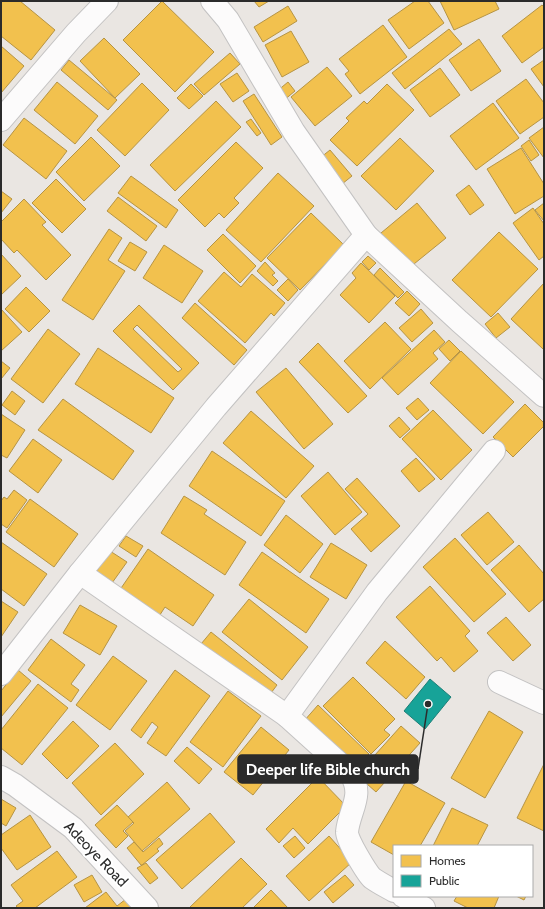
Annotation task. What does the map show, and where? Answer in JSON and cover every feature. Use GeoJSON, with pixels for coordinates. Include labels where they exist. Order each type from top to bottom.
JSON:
{"type":"FeatureCollection","features":[{"type":"Feature","properties":{"kind":"street"},"geometry":{"type":"LineString","coordinates":[[1,120],[76,33],[107,1]]}},
{"type":"Feature","properties":{"kind":"street"},"geometry":{"type":"LineString","coordinates":[[212,1],[228,20],[294,132],[366,235],[458,321],[544,396]]}},
{"type":"Feature","properties":{"kind":"street"},"geometry":{"type":"LineString","coordinates":[[1,674],[80,573],[216,407],[366,235]]}},
{"type":"Feature","properties":{"kind":"street"},"geometry":{"type":"LineString","coordinates":[[287,716],[377,592],[494,451]]}},
{"type":"Feature","properties":{"kind":"street"},"geometry":{"type":"LineString","coordinates":[[80,573],[287,716],[350,773],[357,787],[355,805],[347,834],[354,851],[372,877],[393,890]]}},
{"type":"Feature","properties":{"kind":"street"},"geometry":{"type":"LineString","coordinates":[[499,682],[544,703]]}},
{"type":"Feature","properties":{"kind":"street","name":"Adeoye Road"},"geometry":{"type":"LineString","coordinates":[[1,777],[15,785],[73,828],[148,908]]}},
{"type":"Feature","properties":{"kind":"street"},"geometry":{"type":"LineString","coordinates":[[405,897],[424,908]]}},
{"type":"Feature","properties":{"kind":"building: Homes"},"geometry":{"type":"Polygon","coordinates":[[[1,1],[20,1],[55,30],[31,60],[1,36],[1,1]]]}},
{"type":"Feature","properties":{"kind":"building: Homes"},"geometry":{"type":"Polygon","coordinates":[[[162,1],[214,52],[175,92],[123,40],[162,1]]]}},
{"type":"Feature","properties":{"kind":"building: Homes"},"geometry":{"type":"Polygon","coordinates":[[[254,1],[269,1],[259,7],[254,1]]]}},
{"type":"Feature","properties":{"kind":"building: Homes"},"geometry":{"type":"Polygon","coordinates":[[[415,1],[428,1],[444,23],[409,49],[388,20],[415,1]]]}},
{"type":"Feature","properties":{"kind":"building: Homes"},"geometry":{"type":"Polygon","coordinates":[[[440,1],[495,1],[499,9],[454,30],[440,1]]]}},
{"type":"Feature","properties":{"kind":"building: Homes"},"geometry":{"type":"Polygon","coordinates":[[[542,5],[544,7],[544,47],[522,63],[502,36],[542,5]]]}},
{"type":"Feature","properties":{"kind":"building: Homes"},"geometry":{"type":"Polygon","coordinates":[[[288,6],[297,21],[263,42],[254,27],[288,6]]]}},
{"type":"Feature","properties":{"kind":"building: Homes"},"geometry":{"type":"Polygon","coordinates":[[[383,25],[407,57],[360,94],[345,74],[349,71],[339,59],[383,25]]]}},
{"type":"Feature","properties":{"kind":"building: Homes"},"geometry":{"type":"Polygon","coordinates":[[[449,29],[462,44],[405,89],[392,73],[449,29]]]}},
{"type":"Feature","properties":{"kind":"building: Homes"},"geometry":{"type":"Polygon","coordinates":[[[291,31],[309,62],[282,77],[265,45],[291,31]]]}},
{"type":"Feature","properties":{"kind":"building: Homes"},"geometry":{"type":"Polygon","coordinates":[[[104,38],[140,74],[115,98],[80,61],[104,38]]]}},
{"type":"Feature","properties":{"kind":"building: Homes"},"geometry":{"type":"Polygon","coordinates":[[[479,39],[501,71],[471,91],[449,60],[479,39]]]}},
{"type":"Feature","properties":{"kind":"building: Homes"},"geometry":{"type":"Polygon","coordinates":[[[1,46],[24,66],[1,93],[1,46]]]}},
{"type":"Feature","properties":{"kind":"building: Homes"},"geometry":{"type":"Polygon","coordinates":[[[230,53],[240,64],[204,95],[194,84],[230,53]]]}},
{"type":"Feature","properties":{"kind":"building: Homes"},"geometry":{"type":"Polygon","coordinates":[[[69,60],[117,100],[108,110],[61,70],[69,60]]]}},
{"type":"Feature","properties":{"kind":"building: Homes"},"geometry":{"type":"Polygon","coordinates":[[[544,60],[544,87],[531,69],[544,60]]]}},
{"type":"Feature","properties":{"kind":"building: Homes"},"geometry":{"type":"Polygon","coordinates":[[[327,67],[352,96],[315,126],[291,97],[327,67]]]}},
{"type":"Feature","properties":{"kind":"building: Homes"},"geometry":{"type":"Polygon","coordinates":[[[440,68],[460,95],[430,117],[410,90],[440,68]]]}},
{"type":"Feature","properties":{"kind":"building: Homes"},"geometry":{"type":"Polygon","coordinates":[[[237,73],[249,91],[233,102],[220,84],[237,73]]]}},
{"type":"Feature","properties":{"kind":"building: Homes"},"geometry":{"type":"Polygon","coordinates":[[[526,79],[544,103],[544,117],[520,134],[496,101],[526,79]]]}},
{"type":"Feature","properties":{"kind":"building: Homes"},"geometry":{"type":"Polygon","coordinates":[[[57,82],[98,116],[75,144],[34,110],[57,82]]]}},
{"type":"Feature","properties":{"kind":"building: Homes"},"geometry":{"type":"Polygon","coordinates":[[[288,82],[295,91],[283,101],[276,92],[288,82]]]}},
{"type":"Feature","properties":{"kind":"building: Homes"},"geometry":{"type":"Polygon","coordinates":[[[142,83],[169,110],[125,156],[97,130],[142,83]]]}},
{"type":"Feature","properties":{"kind":"building: Homes"},"geometry":{"type":"Polygon","coordinates":[[[191,84],[203,96],[189,109],[177,98],[191,84]]]}},
{"type":"Feature","properties":{"kind":"building: Homes"},"geometry":{"type":"Polygon","coordinates":[[[387,84],[414,110],[357,166],[330,140],[349,121],[346,118],[364,101],[367,104],[387,84]]]}},
{"type":"Feature","properties":{"kind":"building: Homes"},"geometry":{"type":"Polygon","coordinates":[[[254,94],[282,137],[271,145],[243,101],[254,94]]]}},
{"type":"Feature","properties":{"kind":"building: Homes"},"geometry":{"type":"Polygon","coordinates":[[[216,101],[241,127],[175,191],[150,165],[216,101]]]}},
{"type":"Feature","properties":{"kind":"building: Homes"},"geometry":{"type":"Polygon","coordinates":[[[493,103],[519,138],[476,170],[450,136],[493,103]]]}},
{"type":"Feature","properties":{"kind":"building: Homes"},"geometry":{"type":"Polygon","coordinates":[[[24,118],[67,151],[46,179],[3,145],[24,118]]]}},
{"type":"Feature","properties":{"kind":"building: Homes"},"geometry":{"type":"Polygon","coordinates":[[[251,119],[261,133],[257,136],[246,122],[251,119]]]}},
{"type":"Feature","properties":{"kind":"building: Homes"},"geometry":{"type":"Polygon","coordinates":[[[544,127],[544,158],[529,138],[544,127]]]}},
{"type":"Feature","properties":{"kind":"building: Homes"},"geometry":{"type":"Polygon","coordinates":[[[91,137],[120,166],[84,201],[56,172],[91,137]]]}},
{"type":"Feature","properties":{"kind":"building: Homes"},"geometry":{"type":"Polygon","coordinates":[[[400,138],[434,171],[396,210],[361,176],[400,138]]]}},
{"type":"Feature","properties":{"kind":"building: Homes"},"geometry":{"type":"Polygon","coordinates":[[[529,140],[539,155],[531,161],[521,146],[529,140]]]}},
{"type":"Feature","properties":{"kind":"building: Homes"},"geometry":{"type":"Polygon","coordinates":[[[236,142],[263,168],[234,198],[239,203],[224,218],[219,213],[205,227],[178,200],[236,142]]]}},
{"type":"Feature","properties":{"kind":"building: Homes"},"geometry":{"type":"Polygon","coordinates":[[[521,148],[544,184],[544,196],[515,214],[487,169],[521,148]]]}},
{"type":"Feature","properties":{"kind":"building: Homes"},"geometry":{"type":"Polygon","coordinates":[[[330,150],[352,176],[342,184],[320,158],[330,150]]]}},
{"type":"Feature","properties":{"kind":"building: Homes"},"geometry":{"type":"Polygon","coordinates":[[[278,173],[314,206],[261,262],[226,230],[278,173]]]}},
{"type":"Feature","properties":{"kind":"building: Homes"},"geometry":{"type":"Polygon","coordinates":[[[131,176],[178,210],[166,228],[118,193],[131,176]]]}},
{"type":"Feature","properties":{"kind":"building: Homes"},"geometry":{"type":"Polygon","coordinates":[[[56,179],[86,209],[62,233],[32,203],[56,179]]]}},
{"type":"Feature","properties":{"kind":"building: Homes"},"geometry":{"type":"Polygon","coordinates":[[[469,185],[484,205],[470,215],[456,195],[469,185]]]}},
{"type":"Feature","properties":{"kind":"building: Homes"},"geometry":{"type":"Polygon","coordinates":[[[1,191],[12,199],[1,213],[1,191]]]}},
{"type":"Feature","properties":{"kind":"building: Homes"},"geometry":{"type":"Polygon","coordinates":[[[118,197],[157,226],[146,241],[107,211],[118,197]]]}},
{"type":"Feature","properties":{"kind":"building: Homes"},"geometry":{"type":"Polygon","coordinates":[[[24,199],[46,222],[42,225],[71,255],[46,280],[17,250],[14,253],[1,239],[1,222],[24,199]]]}},
{"type":"Feature","properties":{"kind":"building: Homes"},"geometry":{"type":"Polygon","coordinates":[[[417,203],[446,238],[409,268],[381,233],[417,203]]]}},
{"type":"Feature","properties":{"kind":"building: Homes"},"geometry":{"type":"Polygon","coordinates":[[[544,203],[544,221],[535,210],[544,203]]]}},
{"type":"Feature","properties":{"kind":"building: Homes"},"geometry":{"type":"Polygon","coordinates":[[[533,208],[544,224],[544,256],[539,260],[513,223],[533,208]]]}},
{"type":"Feature","properties":{"kind":"building: Homes"},"geometry":{"type":"Polygon","coordinates":[[[311,213],[344,245],[300,290],[267,258],[311,213]]]}},
{"type":"Feature","properties":{"kind":"building: Homes"},"geometry":{"type":"Polygon","coordinates":[[[109,229],[122,238],[108,260],[125,271],[93,320],[62,300],[109,229]]]}},
{"type":"Feature","properties":{"kind":"building: Homes"},"geometry":{"type":"Polygon","coordinates":[[[499,232],[538,269],[491,317],[452,280],[499,232]]]}},
{"type":"Feature","properties":{"kind":"building: Homes"},"geometry":{"type":"Polygon","coordinates":[[[223,234],[256,266],[240,283],[207,250],[223,234]]]}},
{"type":"Feature","properties":{"kind":"building: Homes"},"geometry":{"type":"Polygon","coordinates":[[[130,242],[147,252],[135,271],[118,261],[130,242]]]}},
{"type":"Feature","properties":{"kind":"building: Homes"},"geometry":{"type":"Polygon","coordinates":[[[164,245],[203,271],[182,303],[143,278],[164,245]]]}},
{"type":"Feature","properties":{"kind":"building: Homes"},"geometry":{"type":"Polygon","coordinates":[[[1,254],[21,276],[1,295],[1,254]]]}},
{"type":"Feature","properties":{"kind":"building: Homes"},"geometry":{"type":"Polygon","coordinates":[[[368,256],[376,263],[369,270],[362,262],[368,256]]]}},
{"type":"Feature","properties":{"kind":"building: Homes"},"geometry":{"type":"Polygon","coordinates":[[[265,262],[275,273],[272,275],[278,281],[273,286],[257,271],[265,262]]]}},
{"type":"Feature","properties":{"kind":"building: Homes"},"geometry":{"type":"Polygon","coordinates":[[[361,263],[395,296],[369,323],[340,295],[356,278],[352,273],[361,263]]]}},
{"type":"Feature","properties":{"kind":"building: Homes"},"geometry":{"type":"Polygon","coordinates":[[[380,268],[404,292],[398,298],[374,275],[380,268]]]}},
{"type":"Feature","properties":{"kind":"building: Homes"},"geometry":{"type":"Polygon","coordinates":[[[224,272],[241,287],[252,274],[285,303],[274,316],[271,313],[245,343],[198,301],[224,272]]]}},
{"type":"Feature","properties":{"kind":"building: Homes"},"geometry":{"type":"Polygon","coordinates":[[[288,279],[298,290],[288,301],[277,290],[288,279]]]}},
{"type":"Feature","properties":{"kind":"building: Homes"},"geometry":{"type":"Polygon","coordinates":[[[544,283],[544,347],[543,349],[511,319],[544,283]]]}},
{"type":"Feature","properties":{"kind":"building: Homes"},"geometry":{"type":"Polygon","coordinates":[[[26,287],[50,311],[29,332],[5,309],[26,287]]]}},
{"type":"Feature","properties":{"kind":"building: Homes"},"geometry":{"type":"Polygon","coordinates":[[[407,291],[420,304],[409,316],[395,303],[407,291]]]}},
{"type":"Feature","properties":{"kind":"building: Homes"},"geometry":{"type":"Polygon","coordinates":[[[195,303],[247,350],[234,365],[182,318],[195,303]]]}},
{"type":"Feature","properties":{"kind":"building: Homes"},"geometry":{"type":"Polygon","coordinates":[[[139,305],[199,363],[173,390],[113,331],[139,305]],[[137,325],[133,329],[178,372],[182,369],[137,325]]]}},
{"type":"Feature","properties":{"kind":"building: Homes"},"geometry":{"type":"Polygon","coordinates":[[[1,309],[22,332],[1,351],[1,309]]]}},
{"type":"Feature","properties":{"kind":"building: Homes"},"geometry":{"type":"Polygon","coordinates":[[[421,309],[433,323],[412,342],[399,328],[421,309]]]}},
{"type":"Feature","properties":{"kind":"building: Homes"},"geometry":{"type":"Polygon","coordinates":[[[498,313],[510,327],[496,338],[485,324],[498,313]]]}},
{"type":"Feature","properties":{"kind":"building: Homes"},"geometry":{"type":"Polygon","coordinates":[[[385,322],[411,349],[370,389],[344,361],[385,322]]]}},
{"type":"Feature","properties":{"kind":"building: Homes"},"geometry":{"type":"Polygon","coordinates":[[[48,329],[80,354],[43,403],[11,379],[48,329]]]}},
{"type":"Feature","properties":{"kind":"building: Homes"},"geometry":{"type":"Polygon","coordinates":[[[434,330],[445,342],[433,353],[438,359],[398,395],[382,378],[434,330]]]}},
{"type":"Feature","properties":{"kind":"building: Homes"},"geometry":{"type":"Polygon","coordinates":[[[449,340],[460,351],[450,361],[439,349],[449,340]]]}},
{"type":"Feature","properties":{"kind":"building: Homes"},"geometry":{"type":"Polygon","coordinates":[[[318,343],[367,396],[348,413],[299,362],[318,343]]]}},
{"type":"Feature","properties":{"kind":"building: Homes"},"geometry":{"type":"Polygon","coordinates":[[[98,348],[174,398],[151,433],[75,384],[98,348]]]}},
{"type":"Feature","properties":{"kind":"building: Homes"},"geometry":{"type":"Polygon","coordinates":[[[461,351],[514,402],[483,434],[430,383],[461,351]]]}},
{"type":"Feature","properties":{"kind":"building: Homes"},"geometry":{"type":"Polygon","coordinates":[[[1,361],[10,368],[1,379],[1,361]]]}},
{"type":"Feature","properties":{"kind":"building: Homes"},"geometry":{"type":"Polygon","coordinates":[[[286,368],[333,424],[304,449],[256,392],[286,368]]]}},
{"type":"Feature","properties":{"kind":"building: Homes"},"geometry":{"type":"Polygon","coordinates":[[[12,391],[25,401],[15,415],[2,405],[12,391]]]}},
{"type":"Feature","properties":{"kind":"building: Homes"},"geometry":{"type":"Polygon","coordinates":[[[418,398],[429,410],[417,420],[406,408],[418,398]]]}},
{"type":"Feature","properties":{"kind":"building: Homes"},"geometry":{"type":"Polygon","coordinates":[[[63,399],[134,451],[113,480],[38,430],[63,399]]]}},
{"type":"Feature","properties":{"kind":"building: Homes"},"geometry":{"type":"Polygon","coordinates":[[[525,404],[544,423],[544,426],[513,457],[493,437],[525,404]]]}},
{"type":"Feature","properties":{"kind":"building: Homes"},"geometry":{"type":"Polygon","coordinates":[[[433,410],[472,450],[441,480],[402,439],[433,410]]]}},
{"type":"Feature","properties":{"kind":"building: Homes"},"geometry":{"type":"Polygon","coordinates":[[[251,411],[314,466],[286,498],[223,443],[251,411]]]}},
{"type":"Feature","properties":{"kind":"building: Homes"},"geometry":{"type":"Polygon","coordinates":[[[1,414],[25,430],[7,458],[1,455],[1,414]]]}},
{"type":"Feature","properties":{"kind":"building: Homes"},"geometry":{"type":"Polygon","coordinates":[[[399,417],[410,429],[400,438],[389,426],[399,417]]]}},
{"type":"Feature","properties":{"kind":"building: Homes"},"geometry":{"type":"Polygon","coordinates":[[[33,439],[62,460],[38,493],[9,471],[33,439]]]}},
{"type":"Feature","properties":{"kind":"building: Homes"},"geometry":{"type":"Polygon","coordinates":[[[212,451],[285,501],[261,536],[189,486],[212,451]]]}},
{"type":"Feature","properties":{"kind":"building: Homes"},"geometry":{"type":"Polygon","coordinates":[[[416,458],[435,479],[419,492],[401,471],[416,458]]]}},
{"type":"Feature","properties":{"kind":"building: Homes"},"geometry":{"type":"Polygon","coordinates":[[[328,472],[362,512],[335,535],[301,496],[328,472]]]}},
{"type":"Feature","properties":{"kind":"building: Homes"},"geometry":{"type":"Polygon","coordinates":[[[357,478],[400,526],[371,552],[351,529],[368,514],[345,489],[357,478]]]}},
{"type":"Feature","properties":{"kind":"building: Homes"},"geometry":{"type":"Polygon","coordinates":[[[14,490],[27,500],[7,528],[1,524],[1,501],[4,497],[7,499],[14,490]]]}},
{"type":"Feature","properties":{"kind":"building: Homes"},"geometry":{"type":"Polygon","coordinates":[[[184,496],[207,510],[204,514],[246,542],[225,575],[161,533],[184,496]]]}},
{"type":"Feature","properties":{"kind":"building: Homes"},"geometry":{"type":"Polygon","coordinates":[[[30,499],[78,534],[54,567],[6,532],[30,499]]]}},
{"type":"Feature","properties":{"kind":"building: Homes"},"geometry":{"type":"Polygon","coordinates":[[[488,512],[514,542],[487,565],[461,535],[488,512]]]}},
{"type":"Feature","properties":{"kind":"building: Homes"},"geometry":{"type":"Polygon","coordinates":[[[286,515],[323,544],[300,573],[264,545],[286,515]]]}},
{"type":"Feature","properties":{"kind":"building: Homes"},"geometry":{"type":"Polygon","coordinates":[[[126,536],[143,546],[136,557],[119,546],[126,536]]]}},
{"type":"Feature","properties":{"kind":"building: Homes"},"geometry":{"type":"Polygon","coordinates":[[[455,538],[506,594],[474,622],[423,567],[455,538]]]}},
{"type":"Feature","properties":{"kind":"building: Homes"},"geometry":{"type":"Polygon","coordinates":[[[1,542],[47,574],[24,606],[1,589],[1,542]]]}},
{"type":"Feature","properties":{"kind":"building: Homes"},"geometry":{"type":"Polygon","coordinates":[[[331,543],[367,565],[346,599],[310,577],[331,543]]]}},
{"type":"Feature","properties":{"kind":"building: Homes"},"geometry":{"type":"Polygon","coordinates":[[[519,545],[544,574],[544,599],[529,612],[491,570],[519,545]]]}},
{"type":"Feature","properties":{"kind":"building: Homes"},"geometry":{"type":"Polygon","coordinates":[[[148,549],[214,595],[193,626],[165,607],[156,621],[117,594],[148,549]]]}},
{"type":"Feature","properties":{"kind":"building: Homes"},"geometry":{"type":"Polygon","coordinates":[[[110,551],[127,562],[112,583],[96,572],[110,551]]]}},
{"type":"Feature","properties":{"kind":"building: Homes"},"geometry":{"type":"Polygon","coordinates":[[[262,552],[329,599],[306,633],[239,585],[262,552]]]}},
{"type":"Feature","properties":{"kind":"building: Homes"},"geometry":{"type":"Polygon","coordinates":[[[430,586],[470,631],[465,636],[478,651],[454,672],[441,657],[437,661],[396,617],[430,586]]]}},
{"type":"Feature","properties":{"kind":"building: Homes"},"geometry":{"type":"Polygon","coordinates":[[[249,599],[308,647],[282,680],[222,632],[249,599]]]}},
{"type":"Feature","properties":{"kind":"building: Homes"},"geometry":{"type":"Polygon","coordinates":[[[1,601],[18,612],[1,637],[1,601]]]}},
{"type":"Feature","properties":{"kind":"building: Homes"},"geometry":{"type":"Polygon","coordinates":[[[80,605],[117,626],[100,655],[63,633],[80,605]]]}},
{"type":"Feature","properties":{"kind":"building: Homes"},"geometry":{"type":"Polygon","coordinates":[[[506,617],[531,645],[513,661],[487,633],[506,617]]]}},
{"type":"Feature","properties":{"kind":"building: Homes"},"geometry":{"type":"Polygon","coordinates":[[[211,632],[277,685],[268,697],[201,644],[211,632]]]}},
{"type":"Feature","properties":{"kind":"building: Homes"},"geometry":{"type":"Polygon","coordinates":[[[51,639],[85,665],[71,684],[79,690],[71,702],[28,670],[51,639]]]}},
{"type":"Feature","properties":{"kind":"building: Homes"},"geometry":{"type":"Polygon","coordinates":[[[385,641],[425,677],[406,699],[366,663],[385,641]]]}},
{"type":"Feature","properties":{"kind":"building: Homes"},"geometry":{"type":"Polygon","coordinates":[[[113,656],[147,681],[110,730],[76,705],[113,656]]]}},
{"type":"Feature","properties":{"kind":"building: Homes"},"geometry":{"type":"Polygon","coordinates":[[[18,670],[31,681],[1,717],[1,691],[18,670]]]}},
{"type":"Feature","properties":{"kind":"building: Homes"},"geometry":{"type":"Polygon","coordinates":[[[175,670],[210,696],[166,756],[147,743],[158,727],[152,722],[141,738],[131,730],[175,670]]]}},
{"type":"Feature","properties":{"kind":"building: Homes"},"geometry":{"type":"Polygon","coordinates":[[[353,677],[395,719],[384,730],[390,735],[371,754],[323,706],[353,677]]]}},
{"type":"Feature","properties":{"kind":"building: Homes"},"geometry":{"type":"Polygon","coordinates":[[[38,684],[68,708],[22,765],[1,748],[1,730],[38,684]]]}},
{"type":"Feature","properties":{"kind":"building: Homes"},"geometry":{"type":"Polygon","coordinates":[[[228,691],[261,716],[223,767],[190,742],[228,691]]]}},
{"type":"Feature","properties":{"kind":"building: Homes"},"geometry":{"type":"Polygon","coordinates":[[[318,705],[369,754],[354,769],[304,721],[318,705]]]}},
{"type":"Feature","properties":{"kind":"building: Homes"},"geometry":{"type":"Polygon","coordinates":[[[489,711],[523,732],[485,798],[451,778],[489,711]]]}},
{"type":"Feature","properties":{"kind":"building: Homes"},"geometry":{"type":"Polygon","coordinates":[[[73,721],[99,746],[67,779],[42,754],[73,721]]]}},
{"type":"Feature","properties":{"kind":"building: Homes"},"geometry":{"type":"Polygon","coordinates":[[[401,726],[420,743],[376,792],[357,775],[401,726]]]}},
{"type":"Feature","properties":{"kind":"building: Homes"},"geometry":{"type":"Polygon","coordinates":[[[261,727],[289,750],[253,795],[224,772],[261,727]]]}},
{"type":"Feature","properties":{"kind":"building: Homes"},"geometry":{"type":"Polygon","coordinates":[[[115,743],[144,774],[101,815],[72,783],[115,743]]]}},
{"type":"Feature","properties":{"kind":"building: Homes"},"geometry":{"type":"Polygon","coordinates":[[[187,747],[212,769],[199,784],[174,761],[187,747]]]}},
{"type":"Feature","properties":{"kind":"building: Homes"},"geometry":{"type":"Polygon","coordinates":[[[544,764],[544,831],[517,818],[544,764]]]}},
{"type":"Feature","properties":{"kind":"building: Homes"},"geometry":{"type":"Polygon","coordinates":[[[318,777],[346,806],[308,844],[293,828],[279,843],[266,829],[318,777]]]}},
{"type":"Feature","properties":{"kind":"building: Homes"},"geometry":{"type":"Polygon","coordinates":[[[406,781],[445,803],[421,845],[393,845],[393,854],[371,842],[406,781]]]}},
{"type":"Feature","properties":{"kind":"building: Homes"},"geometry":{"type":"Polygon","coordinates":[[[167,782],[190,809],[142,851],[125,831],[134,823],[128,817],[167,782]]]}},
{"type":"Feature","properties":{"kind":"building: Homes"},"geometry":{"type":"Polygon","coordinates":[[[1,799],[16,808],[6,826],[1,823],[1,799]]]}},
{"type":"Feature","properties":{"kind":"building: Homes"},"geometry":{"type":"Polygon","coordinates":[[[117,805],[133,822],[123,831],[128,836],[116,848],[95,825],[117,805]]]}},
{"type":"Feature","properties":{"kind":"building: Homes"},"geometry":{"type":"Polygon","coordinates":[[[452,808],[488,825],[478,845],[434,845],[452,808]]]}},
{"type":"Feature","properties":{"kind":"building: Homes"},"geometry":{"type":"Polygon","coordinates":[[[210,813],[235,842],[182,889],[156,860],[210,813]]]}},
{"type":"Feature","properties":{"kind":"building: Homes"},"geometry":{"type":"Polygon","coordinates":[[[30,815],[51,847],[17,870],[1,848],[1,835],[30,815]]]}},
{"type":"Feature","properties":{"kind":"building: Homes"},"geometry":{"type":"Polygon","coordinates":[[[295,836],[305,848],[294,858],[283,846],[295,836]]]}},
{"type":"Feature","properties":{"kind":"building: Homes"},"geometry":{"type":"Polygon","coordinates":[[[329,836],[352,862],[309,901],[286,876],[329,836]]]}},
{"type":"Feature","properties":{"kind":"building: Homes"},"geometry":{"type":"Polygon","coordinates":[[[159,838],[163,844],[157,849],[159,851],[142,865],[127,848],[134,842],[143,852],[159,838]]]}},
{"type":"Feature","properties":{"kind":"building: Homes"},"geometry":{"type":"Polygon","coordinates":[[[57,851],[77,877],[35,908],[18,908],[16,906],[23,901],[11,885],[57,851]]]}},
{"type":"Feature","properties":{"kind":"building: Homes"},"geometry":{"type":"Polygon","coordinates":[[[241,858],[267,884],[242,908],[189,908],[241,858]]]}},
{"type":"Feature","properties":{"kind":"building: Homes"},"geometry":{"type":"Polygon","coordinates":[[[146,863],[158,878],[150,884],[137,868],[146,863]]]}},
{"type":"Feature","properties":{"kind":"building: Homes"},"geometry":{"type":"Polygon","coordinates":[[[92,875],[102,892],[84,902],[74,885],[92,875]]]}},
{"type":"Feature","properties":{"kind":"building: Homes"},"geometry":{"type":"Polygon","coordinates":[[[345,875],[354,885],[333,903],[324,892],[345,875]]]}},
{"type":"Feature","properties":{"kind":"building: Homes"},"geometry":{"type":"Polygon","coordinates":[[[271,890],[288,908],[253,908],[271,890]]]}},
{"type":"Feature","properties":{"kind":"building: Homes"},"geometry":{"type":"Polygon","coordinates":[[[106,892],[117,906],[126,899],[134,908],[85,908],[106,892]]]}},
{"type":"Feature","properties":{"kind":"building: Homes"},"geometry":{"type":"Polygon","coordinates":[[[456,897],[499,897],[494,908],[468,908],[454,901],[456,897]]]}},
{"type":"Feature","properties":{"kind":"building: Homes"},"geometry":{"type":"Polygon","coordinates":[[[518,897],[526,897],[524,900],[518,897]]]}},
{"type":"Feature","properties":{"kind":"building: Public"},"geometry":{"type":"Polygon","coordinates":[[[430,679],[451,697],[425,729],[404,711],[430,679]]]}},
{"type":"Feature","properties":{"kind":"place","name":"Deeper life Bible church"},"geometry":{"type":"Point","coordinates":[428,704]}}]}
